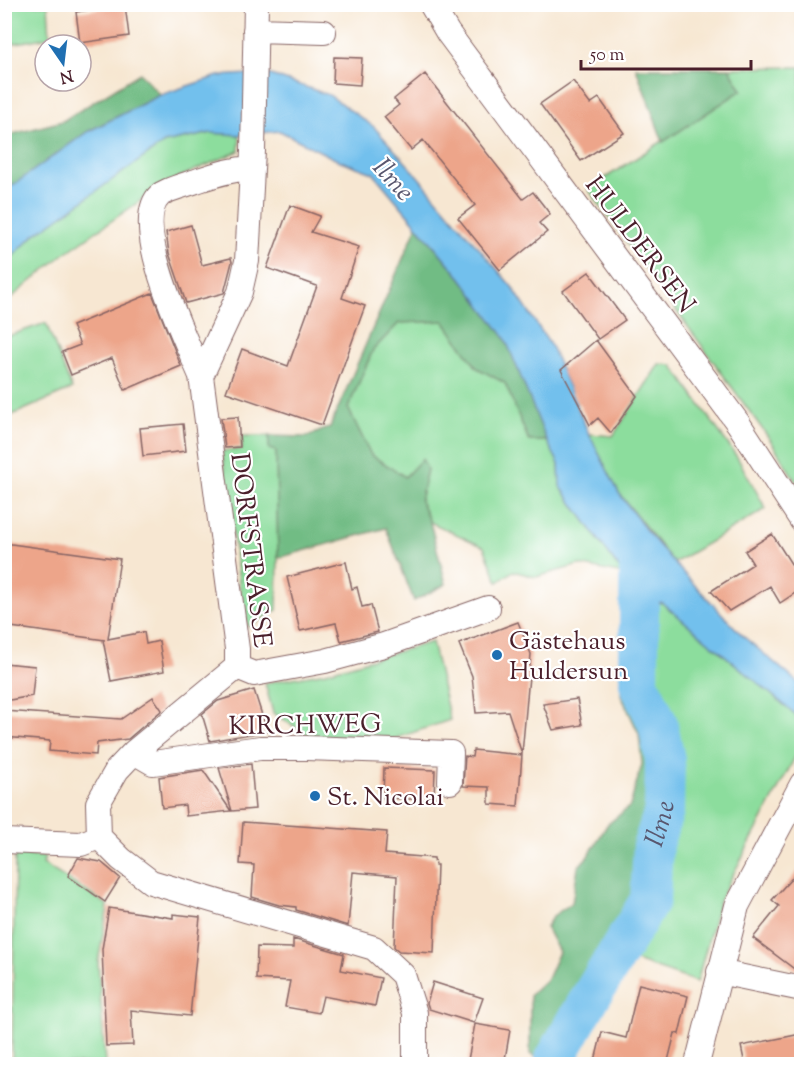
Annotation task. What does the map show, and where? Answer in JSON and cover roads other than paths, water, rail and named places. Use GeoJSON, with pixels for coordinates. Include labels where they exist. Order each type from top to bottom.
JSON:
{"type":"FeatureCollection","features":[{"type":"Feature","properties":{"kind":"street"},"geometry":{"type":"LineString","coordinates":[[201,376],[240,292],[248,261],[255,4]]}},
{"type":"Feature","properties":{"kind":"street","name":"HULDERSEN"},"geometry":{"type":"LineString","coordinates":[[431,4],[448,33],[738,423],[801,521]]}},
{"type":"Feature","properties":{"kind":"street"},"geometry":{"type":"LineString","coordinates":[[255,30],[324,32]]}},
{"type":"Feature","properties":{"kind":"street","name":"DORFSTRASSE"},"geometry":{"type":"LineString","coordinates":[[99,837],[98,803],[117,771],[134,752],[237,667],[237,649],[201,376],[161,279],[151,236],[152,208],[161,194],[252,160]]}},
{"type":"Feature","properties":{"kind":"street"},"geometry":{"type":"LineString","coordinates":[[237,667],[254,674],[325,661],[384,645],[488,609]]}},
{"type":"Feature","properties":{"kind":"street","name":"KIRCHWEG"},"geometry":{"type":"LineString","coordinates":[[134,752],[153,763],[260,748],[451,753],[450,782]]}},
{"type":"Feature","properties":{"kind":"street"},"geometry":{"type":"LineString","coordinates":[[697,1065],[737,906],[801,784]]}},
{"type":"Feature","properties":{"kind":"street"},"geometry":{"type":"LineString","coordinates":[[4,841],[81,844],[99,837],[121,859],[151,882],[374,948],[403,975],[415,1013],[414,1065]]}},
{"type":"Feature","properties":{"kind":"street"},"geometry":{"type":"LineString","coordinates":[[719,972],[801,989]]}},
{"type":"Feature","properties":{"kind":"water"},"geometry":{"type":"Polygon","coordinates":[[[265,73],[329,95],[374,127],[513,288],[551,346],[589,434],[619,493],[674,563],[743,636],[801,685],[801,719],[661,602],[654,605],[623,574],[560,486],[559,464],[547,441],[505,338],[461,278],[373,173],[335,159],[280,131],[240,135],[211,133],[164,143],[33,236],[5,264],[5,191],[87,132],[160,95],[218,76],[265,73]]]}},
{"type":"Feature","properties":{"kind":"waterway","name":"Ilme"},"geometry":{"type":"LineString","coordinates":[[555,1064],[555,1059],[590,998],[650,900],[653,844],[664,811],[665,760],[658,724],[639,683],[639,560]]}},
{"type":"Feature","properties":{"kind":"place","name":"Gästehaus Huldersun"},"geometry":{"type":"Point","coordinates":[497,655]}},
{"type":"Feature","properties":{"kind":"place","name":"St. Nicolai"},"geometry":{"type":"Point","coordinates":[315,796]}}]}
